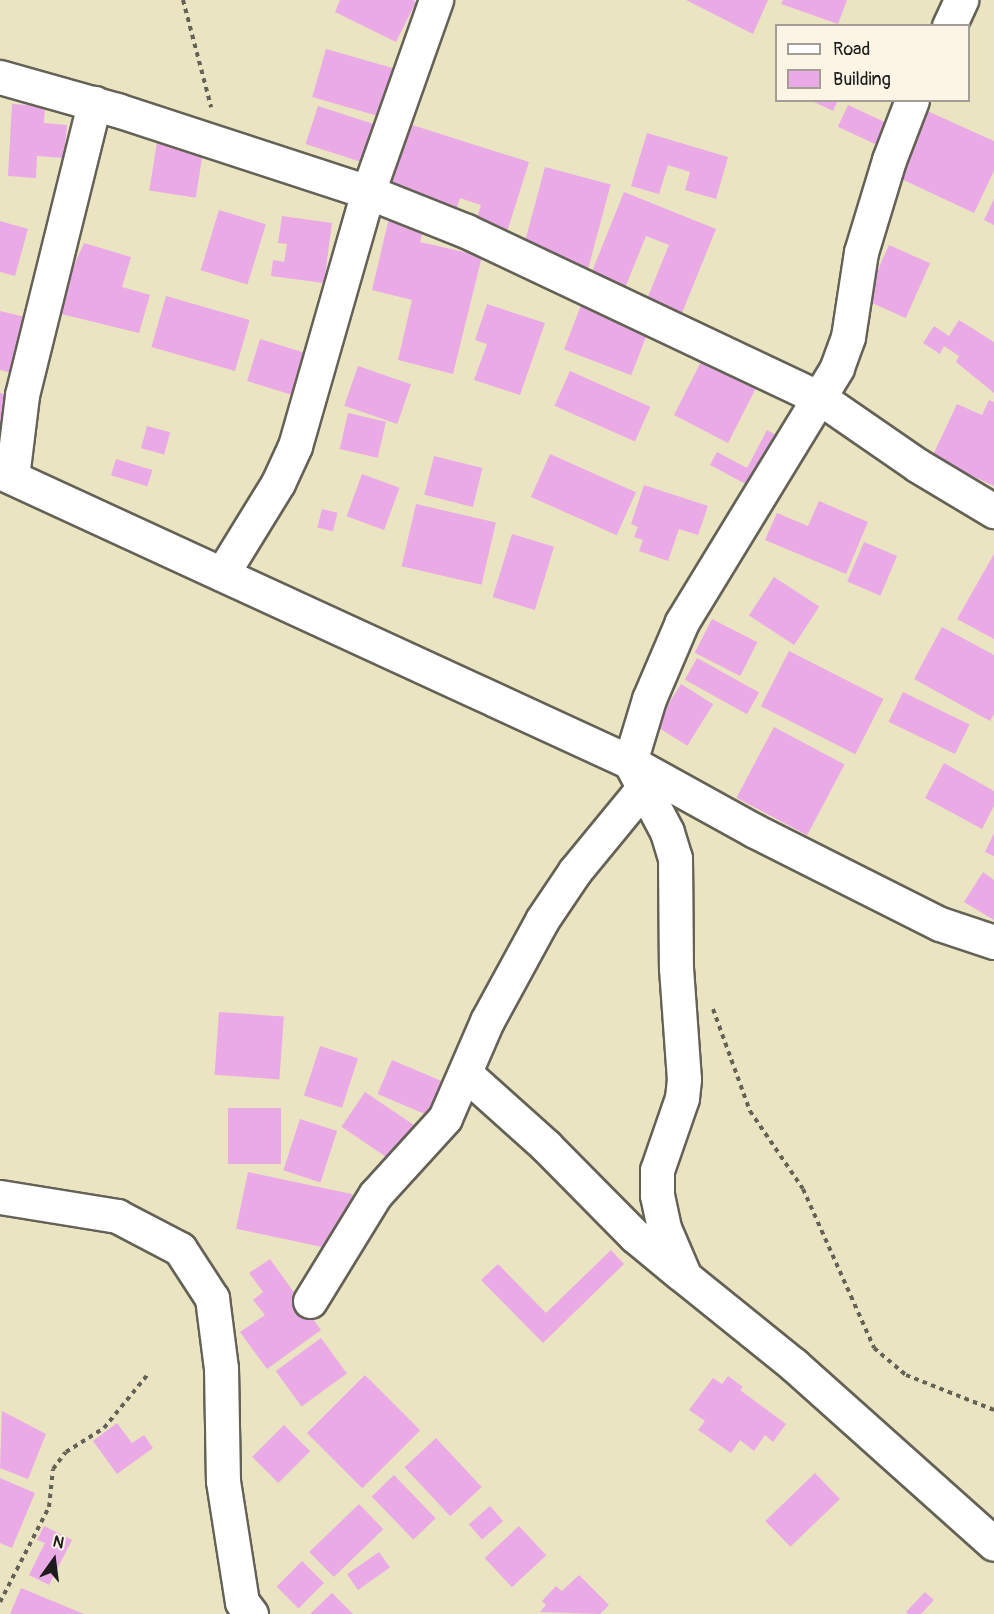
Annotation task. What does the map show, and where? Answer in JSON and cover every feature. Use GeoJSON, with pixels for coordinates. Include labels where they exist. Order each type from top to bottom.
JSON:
{"type":"FeatureCollection","features":[{"type":"Feature","properties":{"kind":"street"},"geometry":{"type":"LineString","coordinates":[[222,574],[278,483],[295,446],[341,298],[368,192],[436,0]]}},
{"type":"Feature","properties":{"kind":"street"},"geometry":{"type":"LineString","coordinates":[[950,24],[961,0]]}},
{"type":"Feature","properties":{"kind":"street"},"geometry":{"type":"LineString","coordinates":[[0,77],[94,103],[233,147],[368,192],[466,231],[820,398],[917,465],[994,511]]}},
{"type":"Feature","properties":{"kind":"street"},"geometry":{"type":"LineString","coordinates":[[310,1301],[375,1195],[432,1136],[467,1075],[487,1021],[542,920],[637,775],[649,699],[682,622],[728,540],[820,398],[848,337],[861,252],[889,160],[911,102]]}},
{"type":"Feature","properties":{"kind":"street"},"geometry":{"type":"LineString","coordinates":[[94,103],[22,395],[6,475],[222,574],[753,830],[940,924],[994,942]]}},
{"type":"Feature","properties":{"kind":"street"},"geometry":{"type":"LineString","coordinates":[[637,775],[668,832],[675,858],[684,1079],[682,1098],[657,1170],[657,1195],[664,1228],[685,1277]]}},
{"type":"Feature","properties":{"kind":"street"},"geometry":{"type":"LineString","coordinates":[[467,1075],[546,1146],[635,1236],[794,1365],[994,1544]]}},
{"type":"Feature","properties":{"kind":"street"},"geometry":{"type":"LineString","coordinates":[[0,1197],[117,1216],[180,1249],[212,1298],[221,1368],[223,1481],[242,1602],[251,1614]]}},
{"type":"Feature","properties":{"kind":"path"},"geometry":{"type":"LineString","coordinates":[[183,0],[205,93],[233,147]]}},
{"type":"Feature","properties":{"kind":"path"},"geometry":{"type":"LineString","coordinates":[[712,1006],[750,1111],[803,1189],[832,1248],[853,1308],[874,1348],[906,1376],[994,1410]]}},
{"type":"Feature","properties":{"kind":"path"},"geometry":{"type":"LineString","coordinates":[[0,1602],[49,1507],[53,1469],[66,1452],[104,1428],[149,1373]]}},
{"type":"Feature","properties":{"kind":"building"},"geometry":{"type":"Polygon","coordinates":[[[340,0],[413,0],[416,2],[396,42],[335,12],[340,0]]]}},
{"type":"Feature","properties":{"kind":"building"},"geometry":{"type":"Polygon","coordinates":[[[686,0],[768,0],[753,34],[686,0]]]}},
{"type":"Feature","properties":{"kind":"building"},"geometry":{"type":"Polygon","coordinates":[[[783,0],[847,0],[838,24],[781,4],[783,0]]]}},
{"type":"Feature","properties":{"kind":"building"},"geometry":{"type":"Polygon","coordinates":[[[326,49],[396,69],[382,117],[312,97],[326,49]]]}},
{"type":"Feature","properties":{"kind":"building"},"geometry":{"type":"Polygon","coordinates":[[[814,102],[837,102],[833,111],[814,102]]]}},
{"type":"Feature","properties":{"kind":"building"},"geometry":{"type":"Polygon","coordinates":[[[12,104],[45,106],[44,123],[67,125],[64,158],[37,156],[36,178],[8,176],[12,104]]]}},
{"type":"Feature","properties":{"kind":"building"},"geometry":{"type":"Polygon","coordinates":[[[848,105],[891,125],[880,147],[838,127],[848,105]]]}},
{"type":"Feature","properties":{"kind":"building"},"geometry":{"type":"Polygon","coordinates":[[[318,106],[384,127],[371,165],[306,144],[318,106]]]}},
{"type":"Feature","properties":{"kind":"building"},"geometry":{"type":"Polygon","coordinates":[[[925,110],[994,141],[994,171],[974,213],[895,176],[925,110]]]}},
{"type":"Feature","properties":{"kind":"building"},"geometry":{"type":"Polygon","coordinates":[[[409,124],[529,162],[507,232],[476,222],[481,205],[460,198],[456,210],[388,189],[409,124]]]}},
{"type":"Feature","properties":{"kind":"building"},"geometry":{"type":"Polygon","coordinates":[[[647,133],[728,157],[716,199],[685,190],[690,172],[668,165],[659,194],[631,186],[647,133]]]}},
{"type":"Feature","properties":{"kind":"building"},"geometry":{"type":"Polygon","coordinates":[[[157,142],[203,149],[196,198],[149,190],[157,142]]]}},
{"type":"Feature","properties":{"kind":"building"},"geometry":{"type":"Polygon","coordinates":[[[545,167],[611,185],[588,268],[523,250],[545,167]]]}},
{"type":"Feature","properties":{"kind":"building"},"geometry":{"type":"Polygon","coordinates":[[[624,192],[716,229],[680,318],[645,304],[669,245],[646,236],[623,293],[589,279],[624,192]]]}},
{"type":"Feature","properties":{"kind":"building"},"geometry":{"type":"Polygon","coordinates":[[[994,199],[994,225],[984,220],[994,199]]]}},
{"type":"Feature","properties":{"kind":"building"},"geometry":{"type":"Polygon","coordinates":[[[219,210],[266,224],[247,285],[201,270],[219,210]]]}},
{"type":"Feature","properties":{"kind":"building"},"geometry":{"type":"Polygon","coordinates":[[[282,216],[332,223],[324,283],[271,276],[273,260],[284,262],[287,244],[278,243],[282,216]]]}},
{"type":"Feature","properties":{"kind":"building"},"geometry":{"type":"Polygon","coordinates":[[[389,218],[424,227],[420,242],[482,256],[453,374],[398,360],[412,300],[372,290],[389,218]]]}},
{"type":"Feature","properties":{"kind":"building"},"geometry":{"type":"Polygon","coordinates":[[[0,221],[28,229],[15,276],[0,272],[0,221]]]}},
{"type":"Feature","properties":{"kind":"building"},"geometry":{"type":"Polygon","coordinates":[[[84,243],[131,257],[122,287],[150,295],[139,333],[53,312],[84,243]]]}},
{"type":"Feature","properties":{"kind":"building"},"geometry":{"type":"Polygon","coordinates":[[[889,245],[930,263],[906,318],[865,300],[889,245]]]}},
{"type":"Feature","properties":{"kind":"building"},"geometry":{"type":"Polygon","coordinates":[[[166,296],[250,320],[235,371],[151,347],[166,296]]]}},
{"type":"Feature","properties":{"kind":"building"},"geometry":{"type":"Polygon","coordinates":[[[583,300],[650,326],[631,375],[564,349],[583,300]]]}},
{"type":"Feature","properties":{"kind":"building"},"geometry":{"type":"Polygon","coordinates":[[[487,304],[545,323],[520,395],[474,380],[487,344],[475,340],[487,304]]]}},
{"type":"Feature","properties":{"kind":"building"},"geometry":{"type":"Polygon","coordinates":[[[0,311],[34,319],[20,375],[0,370],[0,311]]]}},
{"type":"Feature","properties":{"kind":"building"},"geometry":{"type":"Polygon","coordinates":[[[959,320],[994,342],[994,393],[956,362],[959,356],[944,346],[940,354],[923,343],[934,326],[949,336],[959,320]]]}},
{"type":"Feature","properties":{"kind":"building"},"geometry":{"type":"Polygon","coordinates":[[[260,339],[319,357],[306,399],[247,381],[260,339]]]}},
{"type":"Feature","properties":{"kind":"building"},"geometry":{"type":"Polygon","coordinates":[[[710,344],[729,354],[721,370],[756,388],[728,443],[674,415],[710,344]]]}},
{"type":"Feature","properties":{"kind":"building"},"geometry":{"type":"Polygon","coordinates":[[[358,366],[411,384],[397,424],[344,406],[358,366]]]}},
{"type":"Feature","properties":{"kind":"building"},"geometry":{"type":"Polygon","coordinates":[[[570,371],[650,407],[635,442],[555,406],[570,371]]]}},
{"type":"Feature","properties":{"kind":"building"},"geometry":{"type":"Polygon","coordinates":[[[0,393],[13,396],[3,438],[0,437],[0,393]]]}},
{"type":"Feature","properties":{"kind":"building"},"geometry":{"type":"Polygon","coordinates":[[[989,400],[994,402],[994,486],[932,457],[957,404],[982,415],[989,400]]]}},
{"type":"Feature","properties":{"kind":"building"},"geometry":{"type":"Polygon","coordinates":[[[348,413],[386,422],[378,458],[340,449],[348,413]]]}},
{"type":"Feature","properties":{"kind":"building"},"geometry":{"type":"Polygon","coordinates":[[[147,426],[170,432],[164,454],[141,448],[147,426]]]}},
{"type":"Feature","properties":{"kind":"building"},"geometry":{"type":"Polygon","coordinates":[[[767,430],[783,439],[757,490],[710,465],[717,452],[747,468],[767,430]]]}},
{"type":"Feature","properties":{"kind":"building"},"geometry":{"type":"Polygon","coordinates":[[[550,454],[636,492],[617,535],[531,497],[550,454]]]}},
{"type":"Feature","properties":{"kind":"building"},"geometry":{"type":"Polygon","coordinates":[[[434,456],[483,468],[473,507],[424,495],[434,456]]]}},
{"type":"Feature","properties":{"kind":"building"},"geometry":{"type":"Polygon","coordinates":[[[116,459],[152,470],[147,486],[111,475],[116,459]]]}},
{"type":"Feature","properties":{"kind":"building"},"geometry":{"type":"Polygon","coordinates":[[[362,474],[400,488],[384,530],[347,516],[362,474]]]}},
{"type":"Feature","properties":{"kind":"building"},"geometry":{"type":"Polygon","coordinates":[[[644,485],[708,506],[698,535],[679,529],[668,561],[639,551],[643,540],[634,537],[638,527],[631,524],[644,485]]]}},
{"type":"Feature","properties":{"kind":"building"},"geometry":{"type":"Polygon","coordinates":[[[819,501],[868,522],[846,574],[765,540],[777,513],[808,526],[819,501]]]}},
{"type":"Feature","properties":{"kind":"building"},"geometry":{"type":"Polygon","coordinates":[[[416,504],[496,522],[482,585],[402,566],[416,504]]]}},
{"type":"Feature","properties":{"kind":"building"},"geometry":{"type":"Polygon","coordinates":[[[322,509],[338,513],[333,531],[317,527],[322,509]]]}},
{"type":"Feature","properties":{"kind":"building"},"geometry":{"type":"Polygon","coordinates":[[[512,534],[554,547],[535,610],[493,597],[512,534]]]}},
{"type":"Feature","properties":{"kind":"building"},"geometry":{"type":"Polygon","coordinates":[[[864,542],[897,556],[880,596],[847,582],[864,542]]]}},
{"type":"Feature","properties":{"kind":"building"},"geometry":{"type":"Polygon","coordinates":[[[994,554],[994,639],[957,619],[994,554]]]}},
{"type":"Feature","properties":{"kind":"building"},"geometry":{"type":"Polygon","coordinates":[[[774,577],[819,606],[794,645],[749,616],[774,577]]]}},
{"type":"Feature","properties":{"kind":"building"},"geometry":{"type":"Polygon","coordinates":[[[712,619],[757,642],[740,676],[695,653],[712,619]]]}},
{"type":"Feature","properties":{"kind":"building"},"geometry":{"type":"Polygon","coordinates":[[[942,627],[994,655],[994,714],[990,721],[914,679],[942,627]]]}},
{"type":"Feature","properties":{"kind":"building"},"geometry":{"type":"Polygon","coordinates":[[[789,651],[883,699],[855,754],[761,706],[789,651]]]}},
{"type":"Feature","properties":{"kind":"building"},"geometry":{"type":"Polygon","coordinates":[[[697,658],[759,692],[747,714],[685,680],[697,658]]]}},
{"type":"Feature","properties":{"kind":"building"},"geometry":{"type":"Polygon","coordinates":[[[681,684],[713,704],[687,746],[655,726],[681,684]]]}},
{"type":"Feature","properties":{"kind":"building"},"geometry":{"type":"Polygon","coordinates":[[[903,692],[970,724],[955,754],[889,722],[903,692]]]}},
{"type":"Feature","properties":{"kind":"building"},"geometry":{"type":"Polygon","coordinates":[[[774,727],[845,765],[807,835],[736,798],[774,727]]]}},
{"type":"Feature","properties":{"kind":"building"},"geometry":{"type":"Polygon","coordinates":[[[944,763],[994,791],[994,806],[982,829],[925,798],[944,763]]]}},
{"type":"Feature","properties":{"kind":"building"},"geometry":{"type":"Polygon","coordinates":[[[994,833],[994,856],[985,852],[994,833]]]}},
{"type":"Feature","properties":{"kind":"building"},"geometry":{"type":"Polygon","coordinates":[[[983,872],[994,880],[994,920],[964,902],[983,872]]]}},
{"type":"Feature","properties":{"kind":"building"},"geometry":{"type":"Polygon","coordinates":[[[219,1012],[284,1017],[279,1079],[215,1075],[219,1012]]]}},
{"type":"Feature","properties":{"kind":"building"},"geometry":{"type":"Polygon","coordinates":[[[320,1046],[358,1058],[342,1108],[304,1095],[320,1046]]]}},
{"type":"Feature","properties":{"kind":"building"},"geometry":{"type":"Polygon","coordinates":[[[392,1060],[451,1085],[436,1119],[378,1094],[392,1060]]]}},
{"type":"Feature","properties":{"kind":"building"},"geometry":{"type":"Polygon","coordinates":[[[365,1092],[417,1127],[394,1162],[342,1127],[365,1092]]]}},
{"type":"Feature","properties":{"kind":"building"},"geometry":{"type":"Polygon","coordinates":[[[228,1108],[281,1108],[281,1164],[228,1164],[228,1108]]]}},
{"type":"Feature","properties":{"kind":"building"},"geometry":{"type":"Polygon","coordinates":[[[300,1119],[337,1131],[320,1182],[283,1170],[300,1119]]]}},
{"type":"Feature","properties":{"kind":"building"},"geometry":{"type":"Polygon","coordinates":[[[248,1172],[353,1194],[341,1251],[236,1229],[248,1172]]]}},
{"type":"Feature","properties":{"kind":"building"},"geometry":{"type":"Polygon","coordinates":[[[611,1250],[624,1264],[543,1343],[481,1280],[498,1264],[546,1313],[611,1250]]]}},
{"type":"Feature","properties":{"kind":"building"},"geometry":{"type":"Polygon","coordinates":[[[270,1259],[321,1330],[267,1369],[240,1332],[265,1315],[253,1300],[263,1292],[249,1273],[270,1259]]]}},
{"type":"Feature","properties":{"kind":"building"},"geometry":{"type":"Polygon","coordinates":[[[321,1338],[347,1374],[302,1407],[276,1371],[321,1338]]]}},
{"type":"Feature","properties":{"kind":"building"},"geometry":{"type":"Polygon","coordinates":[[[365,1375],[420,1430],[362,1488],[307,1433],[365,1375]]]}},
{"type":"Feature","properties":{"kind":"building"},"geometry":{"type":"Polygon","coordinates":[[[728,1376],[743,1387],[740,1390],[786,1424],[773,1442],[765,1435],[754,1451],[740,1440],[731,1453],[698,1430],[705,1421],[689,1410],[713,1378],[722,1384],[728,1376]]]}},
{"type":"Feature","properties":{"kind":"building"},"geometry":{"type":"Polygon","coordinates":[[[2,1411],[46,1434],[28,1479],[0,1468],[2,1411]]]}},
{"type":"Feature","properties":{"kind":"building"},"geometry":{"type":"Polygon","coordinates":[[[117,1423],[132,1443],[144,1435],[153,1448],[117,1474],[93,1441],[117,1423]]]}},
{"type":"Feature","properties":{"kind":"building"},"geometry":{"type":"Polygon","coordinates":[[[284,1425],[310,1451],[278,1483],[252,1457],[284,1425]]]}},
{"type":"Feature","properties":{"kind":"building"},"geometry":{"type":"Polygon","coordinates":[[[436,1438],[482,1487],[450,1516],[405,1467],[436,1438]]]}},
{"type":"Feature","properties":{"kind":"building"},"geometry":{"type":"Polygon","coordinates":[[[815,1473],[840,1499],[790,1547],[765,1521],[815,1473]]]}},
{"type":"Feature","properties":{"kind":"building"},"geometry":{"type":"Polygon","coordinates":[[[394,1475],[436,1518],[413,1540],[372,1497],[394,1475]]]}},
{"type":"Feature","properties":{"kind":"building"},"geometry":{"type":"Polygon","coordinates":[[[0,1478],[35,1493],[12,1548],[0,1543],[0,1478]]]}},
{"type":"Feature","properties":{"kind":"building"},"geometry":{"type":"Polygon","coordinates":[[[359,1504],[383,1529],[334,1577],[309,1552],[359,1504]]]}},
{"type":"Feature","properties":{"kind":"building"},"geometry":{"type":"Polygon","coordinates":[[[490,1506],[503,1521],[482,1539],[469,1524],[490,1506]]]}},
{"type":"Feature","properties":{"kind":"building"},"geometry":{"type":"Polygon","coordinates":[[[44,1526],[72,1540],[49,1585],[29,1575],[45,1543],[37,1540],[44,1526]]]}},
{"type":"Feature","properties":{"kind":"building"},"geometry":{"type":"Polygon","coordinates":[[[519,1526],[546,1555],[512,1587],[485,1558],[519,1526]]]}},
{"type":"Feature","properties":{"kind":"building"},"geometry":{"type":"Polygon","coordinates":[[[379,1552],[390,1568],[358,1590],[347,1574],[379,1552]]]}},
{"type":"Feature","properties":{"kind":"building"},"geometry":{"type":"Polygon","coordinates":[[[302,1561],[324,1583],[298,1608],[277,1586],[302,1561]]]}},
{"type":"Feature","properties":{"kind":"building"},"geometry":{"type":"Polygon","coordinates":[[[579,1575],[609,1605],[600,1614],[540,1612],[546,1605],[542,1601],[556,1586],[562,1591],[579,1575]]]}},
{"type":"Feature","properties":{"kind":"building"},"geometry":{"type":"Polygon","coordinates":[[[21,1588],[84,1614],[10,1614],[21,1588]]]}},
{"type":"Feature","properties":{"kind":"building"},"geometry":{"type":"Polygon","coordinates":[[[925,1592],[934,1600],[921,1614],[908,1614],[906,1612],[925,1592]]]}},
{"type":"Feature","properties":{"kind":"building"},"geometry":{"type":"Polygon","coordinates":[[[332,1593],[353,1614],[310,1614],[332,1593]]]}}]}
